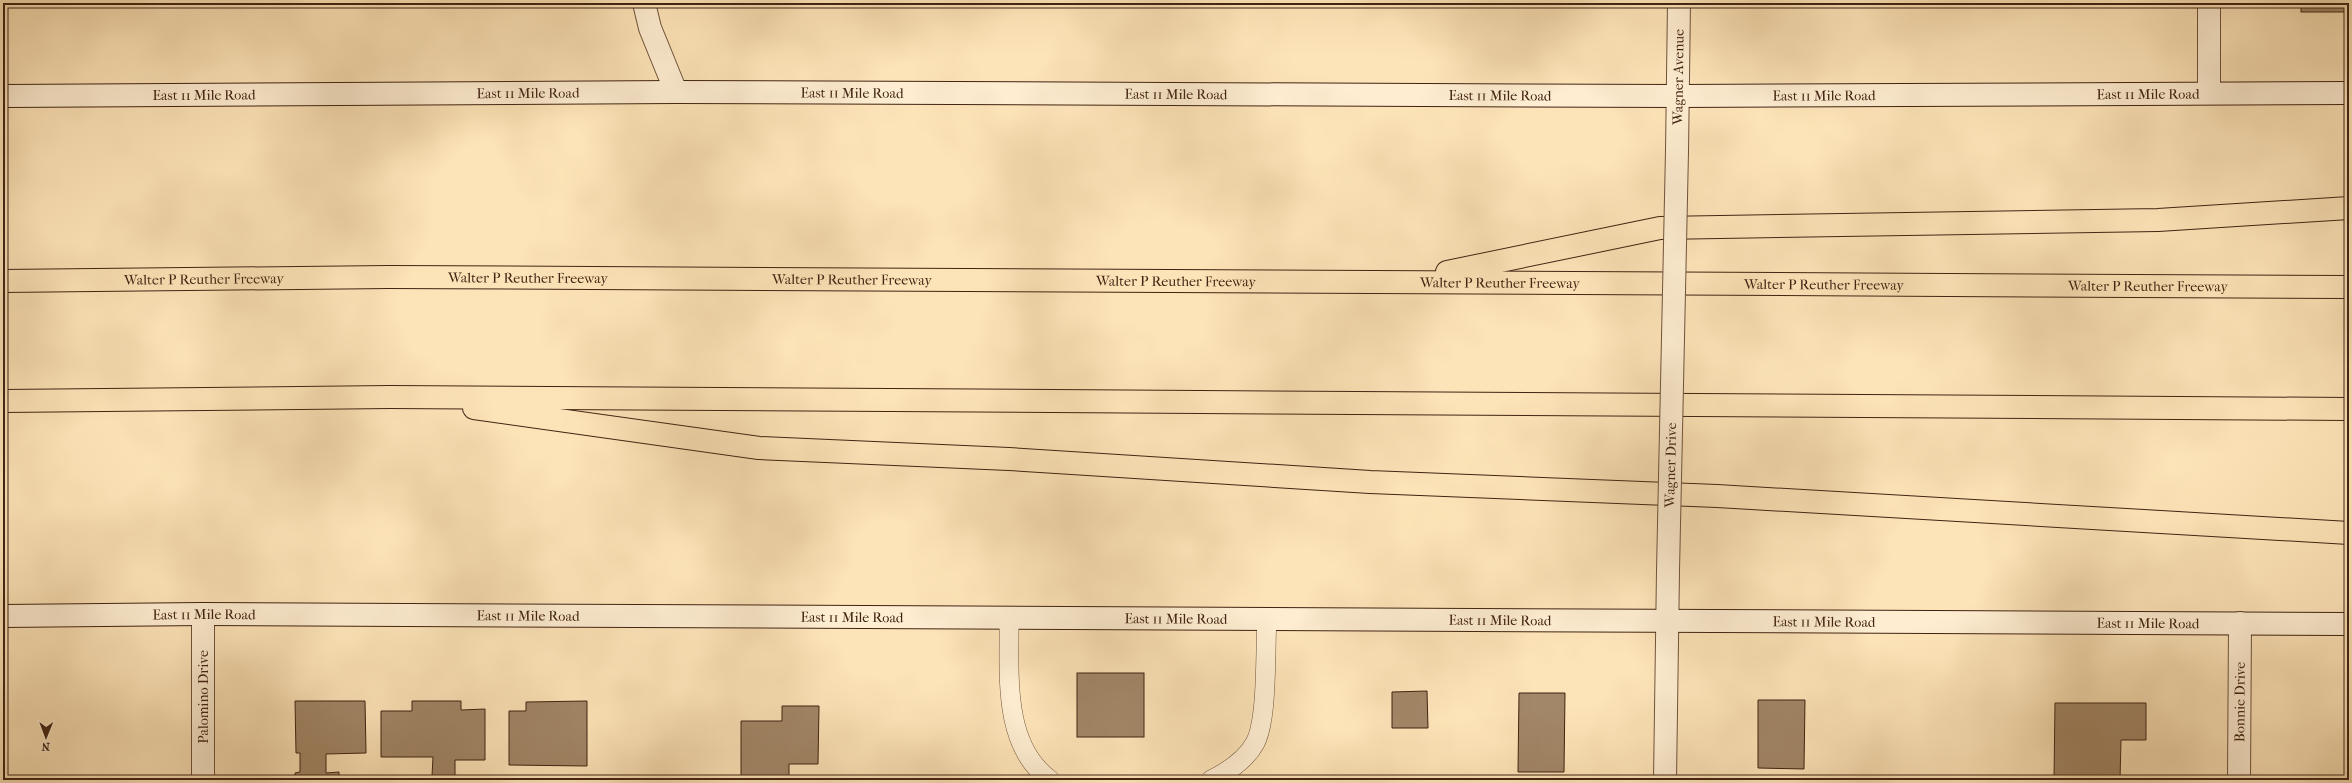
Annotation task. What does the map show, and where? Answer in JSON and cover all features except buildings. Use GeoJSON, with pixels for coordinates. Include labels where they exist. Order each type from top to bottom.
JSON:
{"type":"FeatureCollection","features":[{"type":"Feature","properties":{"kind":"highway"},"geometry":{"type":"LineString","coordinates":[[1405,281],[1660,228],[2158,220],[2349,208]]}},
{"type":"Feature","properties":{"kind":"highway","name":"Walter P Reuther Freeway"},"geometry":{"type":"LineString","coordinates":[[3,281],[388,276],[2349,287]]}},
{"type":"Feature","properties":{"kind":"highway"},"geometry":{"type":"LineString","coordinates":[[3,401],[390,397],[2349,410]]}},
{"type":"Feature","properties":{"kind":"highway"},"geometry":{"type":"LineString","coordinates":[[390,397],[759,448],[1009,459],[1370,482],[1725,497],[2349,533]]}},
{"type":"Feature","properties":{"kind":"main road"},"geometry":{"type":"LineString","coordinates":[[644,3],[650,28],[676,92]]}},
{"type":"Feature","properties":{"kind":"main road","name":"Wagner Avenue"},"geometry":{"type":"LineString","coordinates":[[1677,151],[1679,96],[1679,3]]}},
{"type":"Feature","properties":{"kind":"main road"},"geometry":{"type":"LineString","coordinates":[[2209,3],[2209,93]]}},
{"type":"Feature","properties":{"kind":"main road","name":"East 11 Mile Road"},"geometry":{"type":"LineString","coordinates":[[3,96],[676,92],[1679,96],[2349,93]]}},
{"type":"Feature","properties":{"kind":"main road","name":"Wagner Drive"},"geometry":{"type":"LineString","coordinates":[[1665,780],[1677,151]]}},
{"type":"Feature","properties":{"kind":"main road","name":"East 11 Mile Road"},"geometry":{"type":"LineString","coordinates":[[3,616],[203,614],[2349,624]]}},
{"type":"Feature","properties":{"kind":"main road","name":"Palomino Drive"},"geometry":{"type":"LineString","coordinates":[[203,614],[203,780]]}},
{"type":"Feature","properties":{"kind":"main road","name":"Bonnie Drive"},"geometry":{"type":"LineString","coordinates":[[2239,780],[2240,623]]}},
{"type":"Feature","properties":{"kind":"lane"},"geometry":{"type":"LineString","coordinates":[[1009,617],[1011,708],[1024,748],[1039,772],[1050,780]]}},
{"type":"Feature","properties":{"kind":"lane"},"geometry":{"type":"LineString","coordinates":[[1211,780],[1231,770],[1255,743],[1263,713],[1267,618]]}}]}
